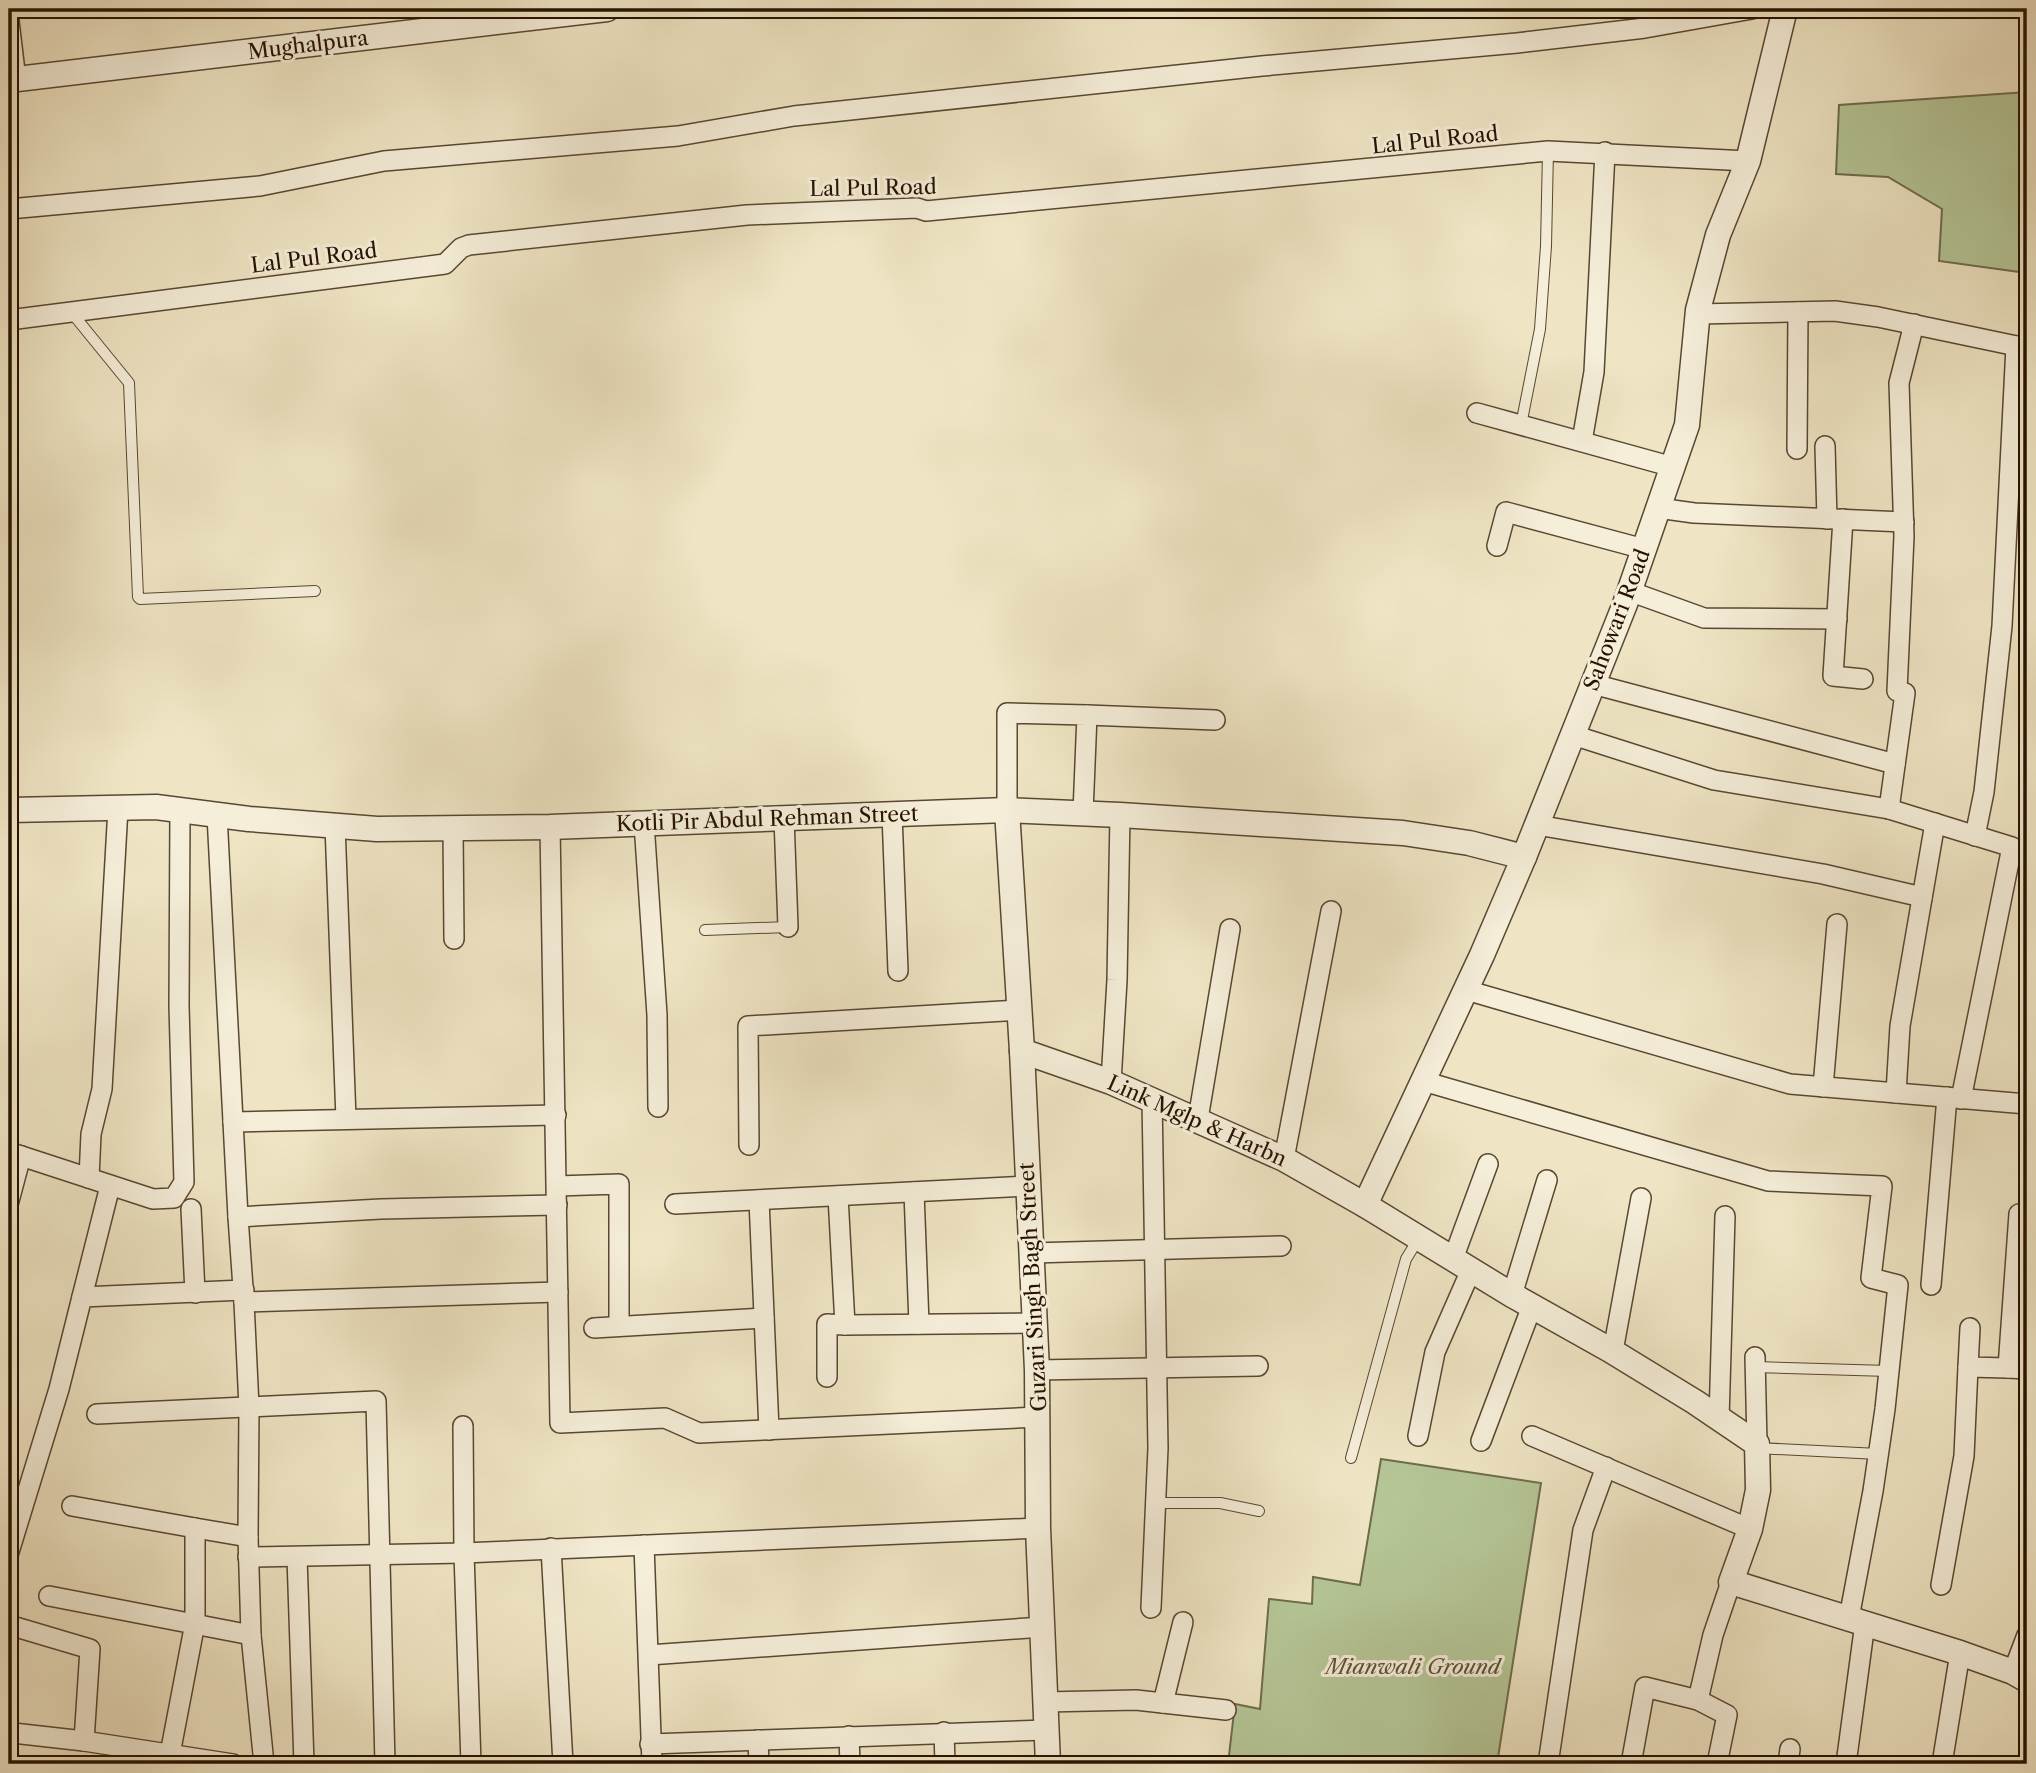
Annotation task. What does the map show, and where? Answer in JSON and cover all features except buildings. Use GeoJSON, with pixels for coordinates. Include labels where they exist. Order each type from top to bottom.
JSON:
{"type":"FeatureCollection","features":[{"type":"Feature","properties":{"kind":"street"},"geometry":{"type":"LineString","coordinates":[[9,209],[260,186],[384,161],[678,136],[794,116],[1248,67],[1644,29],[1752,9]]}},
{"type":"Feature","properties":{"kind":"street","name":"Sahowari Road"},"geometry":{"type":"LineString","coordinates":[[1365,1205],[1524,857],[1629,591],[1673,467],[1687,425],[1698,314],[1718,235],[1748,161],[1785,9]]}},
{"type":"Feature","properties":{"kind":"street","name":"Mughalpura"},"geometry":{"type":"LineString","coordinates":[[12,80],[594,10]]}},
{"type":"Feature","properties":{"kind":"street"},"geometry":{"type":"LineString","coordinates":[[9,21],[12,80]]}},
{"type":"Feature","properties":{"kind":"street","name":"Lal Pul Road"},"geometry":{"type":"LineString","coordinates":[[9,320],[445,264],[464,246],[747,215],[917,208],[926,211],[1548,151],[1748,161]]}},
{"type":"Feature","properties":{"kind":"street"},"geometry":{"type":"LineString","coordinates":[[1582,441],[1594,372],[1605,152]]}},
{"type":"Feature","properties":{"kind":"street"},"geometry":{"type":"LineString","coordinates":[[1797,449],[1798,312]]}},
{"type":"Feature","properties":{"kind":"street"},"geometry":{"type":"LineString","coordinates":[[1698,314],[1835,312],[1878,317],[2022,347],[2002,626],[1984,792],[1975,835]]}},
{"type":"Feature","properties":{"kind":"street"},"geometry":{"type":"LineString","coordinates":[[1889,809],[1905,693],[1897,691],[1902,626],[1904,522],[1899,383],[1914,324]]}},
{"type":"Feature","properties":{"kind":"street"},"geometry":{"type":"LineString","coordinates":[[1477,413],[1673,467]]}},
{"type":"Feature","properties":{"kind":"street"},"geometry":{"type":"LineString","coordinates":[[1825,446],[1835,519],[1837,619],[1833,676],[1863,679]]}},
{"type":"Feature","properties":{"kind":"street"},"geometry":{"type":"LineString","coordinates":[[1658,508],[1694,513],[1904,522]]}},
{"type":"Feature","properties":{"kind":"street"},"geometry":{"type":"LineString","coordinates":[[1497,546],[1506,512],[1644,549]]}},
{"type":"Feature","properties":{"kind":"street"},"geometry":{"type":"LineString","coordinates":[[1629,591],[1704,618],[1837,619]]}},
{"type":"Feature","properties":{"kind":"street"},"geometry":{"type":"LineString","coordinates":[[1593,684],[1895,764]]}},
{"type":"Feature","properties":{"kind":"street"},"geometry":{"type":"LineString","coordinates":[[1007,810],[1007,713],[1215,720]]}},
{"type":"Feature","properties":{"kind":"street"},"geometry":{"type":"LineString","coordinates":[[1083,813],[1087,715]]}},
{"type":"Feature","properties":{"kind":"street"},"geometry":{"type":"LineString","coordinates":[[1573,735],[1714,780],[1889,809],[2012,847],[1954,1098],[1931,1285]]}},
{"type":"Feature","properties":{"kind":"street","name":"Kotli Pir Abdul Rehman Street"},"geometry":{"type":"LineString","coordinates":[[9,810],[156,807],[217,816],[377,829],[550,827],[1007,810],[1403,833],[1469,843],[1524,857]]}},
{"type":"Feature","properties":{"kind":"street"},"geometry":{"type":"LineString","coordinates":[[89,1178],[92,1134],[102,1088],[118,808]]}},
{"type":"Feature","properties":{"kind":"street","name":"Guzari Singh Bagh Street"},"geometry":{"type":"LineString","coordinates":[[1007,810],[1032,1253],[1039,1417],[1038,1528],[1048,1764]]}},
{"type":"Feature","properties":{"kind":"street"},"geometry":{"type":"LineString","coordinates":[[9,1201],[15,1154],[153,1199],[174,1198],[184,1182],[179,1006],[180,811]]}},
{"type":"Feature","properties":{"kind":"street"},"geometry":{"type":"LineString","coordinates":[[892,814],[898,971]]}},
{"type":"Feature","properties":{"kind":"street"},"geometry":{"type":"LineString","coordinates":[[1111,1082],[1117,980],[1120,815]]}},
{"type":"Feature","properties":{"kind":"street"},"geometry":{"type":"LineString","coordinates":[[217,816],[249,1407],[248,1558],[251,1635],[264,1764]]}},
{"type":"Feature","properties":{"kind":"street"},"geometry":{"type":"LineString","coordinates":[[785,818],[788,927]]}},
{"type":"Feature","properties":{"kind":"street"},"geometry":{"type":"LineString","coordinates":[[644,823],[657,1015],[658,1107]]}},
{"type":"Feature","properties":{"kind":"street"},"geometry":{"type":"LineString","coordinates":[[1896,1093],[1900,1026],[1935,823]]}},
{"type":"Feature","properties":{"kind":"street"},"geometry":{"type":"LineString","coordinates":[[335,825],[346,1119]]}},
{"type":"Feature","properties":{"kind":"street"},"geometry":{"type":"LineString","coordinates":[[1537,825],[1823,874],[1922,897]]}},
{"type":"Feature","properties":{"kind":"street"},"geometry":{"type":"LineString","coordinates":[[550,827],[560,1423],[665,1418],[699,1433],[1039,1417]]}},
{"type":"Feature","properties":{"kind":"street"},"geometry":{"type":"LineString","coordinates":[[453,829],[454,939]]}},
{"type":"Feature","properties":{"kind":"street"},"geometry":{"type":"LineString","coordinates":[[1284,1159],[1331,911]]}},
{"type":"Feature","properties":{"kind":"street"},"geometry":{"type":"LineString","coordinates":[[1824,1087],[1837,924]]}},
{"type":"Feature","properties":{"kind":"street"},"geometry":{"type":"LineString","coordinates":[[1198,1119],[1230,929]]}},
{"type":"Feature","properties":{"kind":"street"},"geometry":{"type":"LineString","coordinates":[[1465,990],[1790,1084],[2027,1104]]}},
{"type":"Feature","properties":{"kind":"street"},"geometry":{"type":"LineString","coordinates":[[749,1145],[748,1026],[1020,1010]]}},
{"type":"Feature","properties":{"kind":"street","name":"Link Mglp & Harbn"},"geometry":{"type":"LineString","coordinates":[[1022,1051],[1111,1082],[1284,1159],[1522,1301],[1613,1351],[1757,1446]]}},
{"type":"Feature","properties":{"kind":"street"},"geometry":{"type":"LineString","coordinates":[[1423,1082],[1768,1181],[1882,1186],[1871,1278],[1898,1286],[1857,1620],[1846,1764]]}},
{"type":"Feature","properties":{"kind":"street"},"geometry":{"type":"LineString","coordinates":[[1151,1608],[1158,1448],[1152,1099]]}},
{"type":"Feature","properties":{"kind":"street"},"geometry":{"type":"LineString","coordinates":[[233,1122],[556,1115]]}},
{"type":"Feature","properties":{"kind":"street"},"geometry":{"type":"LineString","coordinates":[[1419,1436],[1435,1352],[1462,1264],[1488,1164]]}},
{"type":"Feature","properties":{"kind":"street"},"geometry":{"type":"LineString","coordinates":[[1480,1441],[1522,1301],[1547,1180]]}},
{"type":"Feature","properties":{"kind":"street"},"geometry":{"type":"LineString","coordinates":[[238,1217],[557,1196],[619,1184],[619,1326]]}},
{"type":"Feature","properties":{"kind":"street"},"geometry":{"type":"LineString","coordinates":[[9,1552],[15,1510],[59,1389],[110,1186]]}},
{"type":"Feature","properties":{"kind":"street"},"geometry":{"type":"LineString","coordinates":[[674,1204],[1029,1186]]}},
{"type":"Feature","properties":{"kind":"street"},"geometry":{"type":"LineString","coordinates":[[914,1192],[919,1324]]}},
{"type":"Feature","properties":{"kind":"street"},"geometry":{"type":"LineString","coordinates":[[838,1196],[845,1325]]}},
{"type":"Feature","properties":{"kind":"street"},"geometry":{"type":"LineString","coordinates":[[1613,1351],[1641,1198]]}},
{"type":"Feature","properties":{"kind":"street"},"geometry":{"type":"LineString","coordinates":[[759,1200],[769,1430]]}},
{"type":"Feature","properties":{"kind":"street"},"geometry":{"type":"LineString","coordinates":[[191,1209],[195,1293]]}},
{"type":"Feature","properties":{"kind":"street"},"geometry":{"type":"LineString","coordinates":[[1968,1367],[2018,1369],[2019,1214]]}},
{"type":"Feature","properties":{"kind":"street"},"geometry":{"type":"LineString","coordinates":[[1719,1419],[1726,1216]]}},
{"type":"Feature","properties":{"kind":"street"},"geometry":{"type":"LineString","coordinates":[[1032,1253],[1281,1246]]}},
{"type":"Feature","properties":{"kind":"street"},"geometry":{"type":"LineString","coordinates":[[82,1297],[195,1293],[244,1296],[558,1292]]}},
{"type":"Feature","properties":{"kind":"street"},"geometry":{"type":"LineString","coordinates":[[594,1328],[764,1318]]}},
{"type":"Feature","properties":{"kind":"street"},"geometry":{"type":"LineString","coordinates":[[827,1377],[827,1324],[1035,1323]]}},
{"type":"Feature","properties":{"kind":"street"},"geometry":{"type":"LineString","coordinates":[[1941,1585],[1964,1456],[1970,1328]]}},
{"type":"Feature","properties":{"kind":"street"},"geometry":{"type":"LineString","coordinates":[[1698,1700],[1713,1635],[1750,1529],[1758,1490],[1755,1362]]}},
{"type":"Feature","properties":{"kind":"street"},"geometry":{"type":"LineString","coordinates":[[1037,1370],[1258,1366]]}},
{"type":"Feature","properties":{"kind":"street"},"geometry":{"type":"LineString","coordinates":[[97,1414],[376,1401],[385,1764]]}},
{"type":"Feature","properties":{"kind":"street"},"geometry":{"type":"LineString","coordinates":[[463,1426],[471,1764]]}},
{"type":"Feature","properties":{"kind":"street"},"geometry":{"type":"LineString","coordinates":[[1532,1436],[1750,1529]]}},
{"type":"Feature","properties":{"kind":"street"},"geometry":{"type":"LineString","coordinates":[[1548,1764],[1583,1530],[1605,1467]]}},
{"type":"Feature","properties":{"kind":"street"},"geometry":{"type":"LineString","coordinates":[[72,1506],[248,1536]]}},
{"type":"Feature","properties":{"kind":"street"},"geometry":{"type":"LineString","coordinates":[[170,1754],[195,1623],[195,1528]]}},
{"type":"Feature","properties":{"kind":"street"},"geometry":{"type":"LineString","coordinates":[[248,1558],[464,1553],[1038,1528]]}},
{"type":"Feature","properties":{"kind":"street"},"geometry":{"type":"LineString","coordinates":[[644,1545],[652,1764]]}},
{"type":"Feature","properties":{"kind":"street"},"geometry":{"type":"LineString","coordinates":[[551,1548],[563,1764]]}},
{"type":"Feature","properties":{"kind":"street"},"geometry":{"type":"LineString","coordinates":[[297,1557],[304,1764]]}},
{"type":"Feature","properties":{"kind":"street"},"geometry":{"type":"LineString","coordinates":[[1731,1582],[1960,1653],[2020,1676],[2027,1635]]}},
{"type":"Feature","properties":{"kind":"street"},"geometry":{"type":"LineString","coordinates":[[49,1596],[251,1635]]}},
{"type":"Feature","properties":{"kind":"street"},"geometry":{"type":"LineString","coordinates":[[1163,1703],[1183,1622]]}},
{"type":"Feature","properties":{"kind":"street"},"geometry":{"type":"LineString","coordinates":[[9,1625],[90,1649],[84,1741]]}},
{"type":"Feature","properties":{"kind":"street"},"geometry":{"type":"LineString","coordinates":[[649,1655],[1042,1627]]}},
{"type":"Feature","properties":{"kind":"street"},"geometry":{"type":"LineString","coordinates":[[1942,1764],[1960,1653]]}},
{"type":"Feature","properties":{"kind":"street"},"geometry":{"type":"LineString","coordinates":[[1631,1764],[1645,1687],[1698,1700],[1727,1715],[1717,1764]]}},
{"type":"Feature","properties":{"kind":"street"},"geometry":{"type":"LineString","coordinates":[[1045,1702],[1136,1700],[1226,1710]]}},
{"type":"Feature","properties":{"kind":"street"},"geometry":{"type":"LineString","coordinates":[[650,1744],[1046,1730]]}},
{"type":"Feature","properties":{"kind":"street"},"geometry":{"type":"LineString","coordinates":[[944,1732],[945,1764]]}},
{"type":"Feature","properties":{"kind":"street"},"geometry":{"type":"LineString","coordinates":[[13,1733],[233,1764]]}},
{"type":"Feature","properties":{"kind":"street"},"geometry":{"type":"LineString","coordinates":[[849,1736],[850,1764]]}},
{"type":"Feature","properties":{"kind":"street"},"geometry":{"type":"LineString","coordinates":[[758,1740],[759,1764]]}},
{"type":"Feature","properties":{"kind":"lane"},"geometry":{"type":"LineString","coordinates":[[1521,425],[1540,328],[1546,246],[1548,151]]}},
{"type":"Feature","properties":{"kind":"lane"},"geometry":{"type":"LineString","coordinates":[[72,312],[127,379],[131,392],[138,597],[315,591]]}},
{"type":"Feature","properties":{"kind":"lane"},"geometry":{"type":"LineString","coordinates":[[705,930],[788,927]]}},
{"type":"Feature","properties":{"kind":"lane"},"geometry":{"type":"LineString","coordinates":[[1351,1458],[1406,1259],[1419,1238]]}},
{"type":"Feature","properties":{"kind":"lane"},"geometry":{"type":"LineString","coordinates":[[1755,1362],[1889,1371]]}},
{"type":"Feature","properties":{"kind":"lane"},"geometry":{"type":"LineString","coordinates":[[1757,1446],[1879,1454]]}},
{"type":"Feature","properties":{"kind":"lane"},"geometry":{"type":"LineString","coordinates":[[1156,1503],[1220,1503],[1259,1511]]}},
{"type":"Feature","properties":{"kind":"green space"},"geometry":{"type":"Polygon","coordinates":[[[2027,92],[2027,273],[1939,261],[1942,209],[1888,177],[1836,174],[1839,105],[2027,92]]]}},
{"type":"Feature","properties":{"kind":"green space","name":"Mianwali Ground"},"geometry":{"type":"Polygon","coordinates":[[[1381,1459],[1541,1483],[1497,1764],[1228,1764],[1235,1704],[1260,1709],[1269,1599],[1312,1604],[1313,1577],[1360,1585],[1381,1459]]]}}]}
